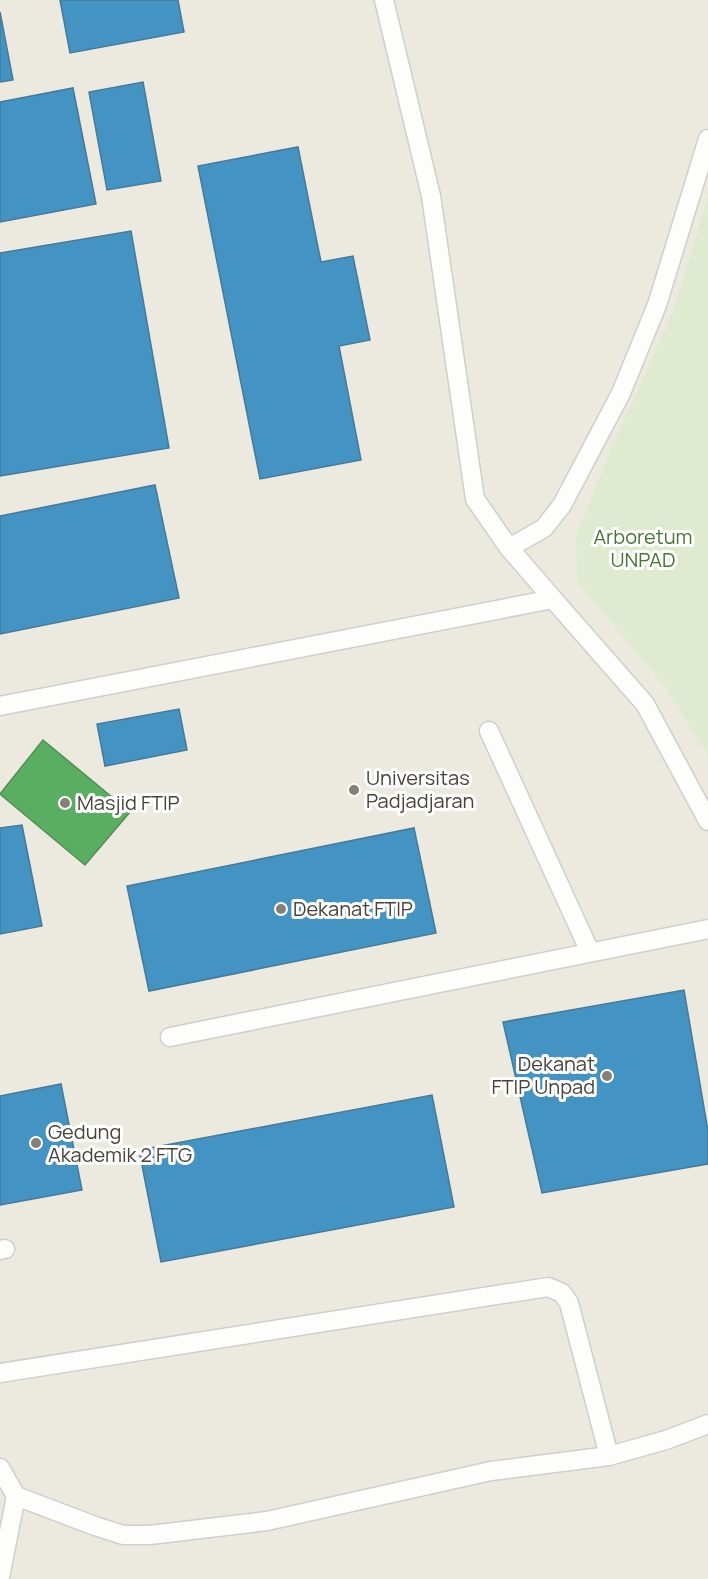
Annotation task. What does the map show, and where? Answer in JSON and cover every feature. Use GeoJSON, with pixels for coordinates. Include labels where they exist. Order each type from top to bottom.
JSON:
{"type":"FeatureCollection","features":[{"type":"Feature","properties":{"kind":"lane"},"geometry":{"type":"LineString","coordinates":[[384,0],[431,196],[475,499],[509,548],[645,704],[708,821]]}},
{"type":"Feature","properties":{"kind":"lane"},"geometry":{"type":"LineString","coordinates":[[509,548],[544,528],[562,505],[621,393],[657,305],[708,139]]}},
{"type":"Feature","properties":{"kind":"lane"},"geometry":{"type":"LineString","coordinates":[[0,706],[553,599]]}},
{"type":"Feature","properties":{"kind":"lane"},"geometry":{"type":"LineString","coordinates":[[489,731],[590,952]]}},
{"type":"Feature","properties":{"kind":"lane"},"geometry":{"type":"LineString","coordinates":[[170,1036],[708,929]]}},
{"type":"Feature","properties":{"kind":"lane"},"geometry":{"type":"LineString","coordinates":[[0,1373],[548,1287],[562,1293],[569,1303],[609,1456]]}},
{"type":"Feature","properties":{"kind":"lane"},"geometry":{"type":"LineString","coordinates":[[0,1468],[16,1496],[123,1535],[150,1535],[267,1521],[491,1471],[609,1456],[666,1440],[708,1424]]}},
{"type":"Feature","properties":{"kind":"lane"},"geometry":{"type":"LineString","coordinates":[[0,1577],[16,1496]]}},
{"type":"Feature","properties":{"kind":"shaded area","name":"Universitas Padjadjaran"},"geometry":{"type":"Polygon","coordinates":[[[0,0],[708,0],[708,1579],[0,1579],[0,0]]]}},
{"type":"Feature","properties":{"kind":"green space","name":"Arboretum UNPAD"},"geometry":{"type":"Polygon","coordinates":[[[708,198],[708,755],[667,689],[577,581],[576,537],[606,461],[673,312],[708,198]]]}},
{"type":"Feature","properties":{"kind":"building: Schools"},"geometry":{"type":"Polygon","coordinates":[[[60,0],[178,0],[184,32],[70,53],[60,0]]]}},
{"type":"Feature","properties":{"kind":"building: Schools"},"geometry":{"type":"Polygon","coordinates":[[[0,12],[13,80],[0,82],[0,12]]]}},
{"type":"Feature","properties":{"kind":"building: Schools"},"geometry":{"type":"Polygon","coordinates":[[[143,82],[161,181],[107,190],[89,92],[143,82]]]}},
{"type":"Feature","properties":{"kind":"building: Schools"},"geometry":{"type":"Polygon","coordinates":[[[73,88],[96,204],[0,222],[0,102],[73,88]]]}},
{"type":"Feature","properties":{"kind":"building: Schools"},"geometry":{"type":"Polygon","coordinates":[[[298,147],[321,262],[353,256],[370,340],[339,346],[361,460],[260,479],[198,166],[298,147]]]}},
{"type":"Feature","properties":{"kind":"building: Schools"},"geometry":{"type":"Polygon","coordinates":[[[131,231],[169,448],[0,476],[0,253],[131,231]]]}},
{"type":"Feature","properties":{"kind":"building: Schools"},"geometry":{"type":"Polygon","coordinates":[[[155,485],[179,598],[0,634],[0,516],[155,485]]]}},
{"type":"Feature","properties":{"kind":"building: Schools"},"geometry":{"type":"Polygon","coordinates":[[[179,709],[187,750],[105,766],[97,724],[179,709]]]}},
{"type":"Feature","properties":{"kind":"building: Schools"},"geometry":{"type":"Polygon","coordinates":[[[22,825],[42,926],[0,934],[0,828],[22,825]]]}},
{"type":"Feature","properties":{"kind":"building: Schools","name":"Dekanat FTIP"},"geometry":{"type":"Polygon","coordinates":[[[414,828],[436,933],[149,991],[127,886],[414,828]]]}},
{"type":"Feature","properties":{"kind":"building: Schools","name":"Dekanat FTIP Unpad"},"geometry":{"type":"Polygon","coordinates":[[[684,990],[708,1131],[708,1164],[542,1193],[503,1022],[684,990]]]}},
{"type":"Feature","properties":{"kind":"building: Schools","name":"Gedung Akademik 2 FTG"},"geometry":{"type":"Polygon","coordinates":[[[61,1084],[82,1190],[0,1205],[0,1096],[61,1084]]]}},
{"type":"Feature","properties":{"kind":"building: Schools"},"geometry":{"type":"Polygon","coordinates":[[[432,1095],[454,1207],[161,1262],[139,1150],[432,1095]]]}},
{"type":"Feature","properties":{"kind":"building: Public","name":"Masjid FTIP"},"geometry":{"type":"Polygon","coordinates":[[[43,740],[130,812],[85,865],[0,794],[43,740]]]}},
{"type":"Feature","properties":{"kind":"place","name":"Universitas Padjadjaran"},"geometry":{"type":"Point","coordinates":[354,790]}},
{"type":"Feature","properties":{"kind":"place","name":"Masjid FTIP"},"geometry":{"type":"Point","coordinates":[65,803]}},
{"type":"Feature","properties":{"kind":"place","name":"Dekanat FTIP"},"geometry":{"type":"Point","coordinates":[281,909]}},
{"type":"Feature","properties":{"kind":"place","name":"Dekanat FTIP Unpad"},"geometry":{"type":"Point","coordinates":[607,1076]}},
{"type":"Feature","properties":{"kind":"place","name":"Gedung Akademik 2 FTG"},"geometry":{"type":"Point","coordinates":[36,1143]}}]}
